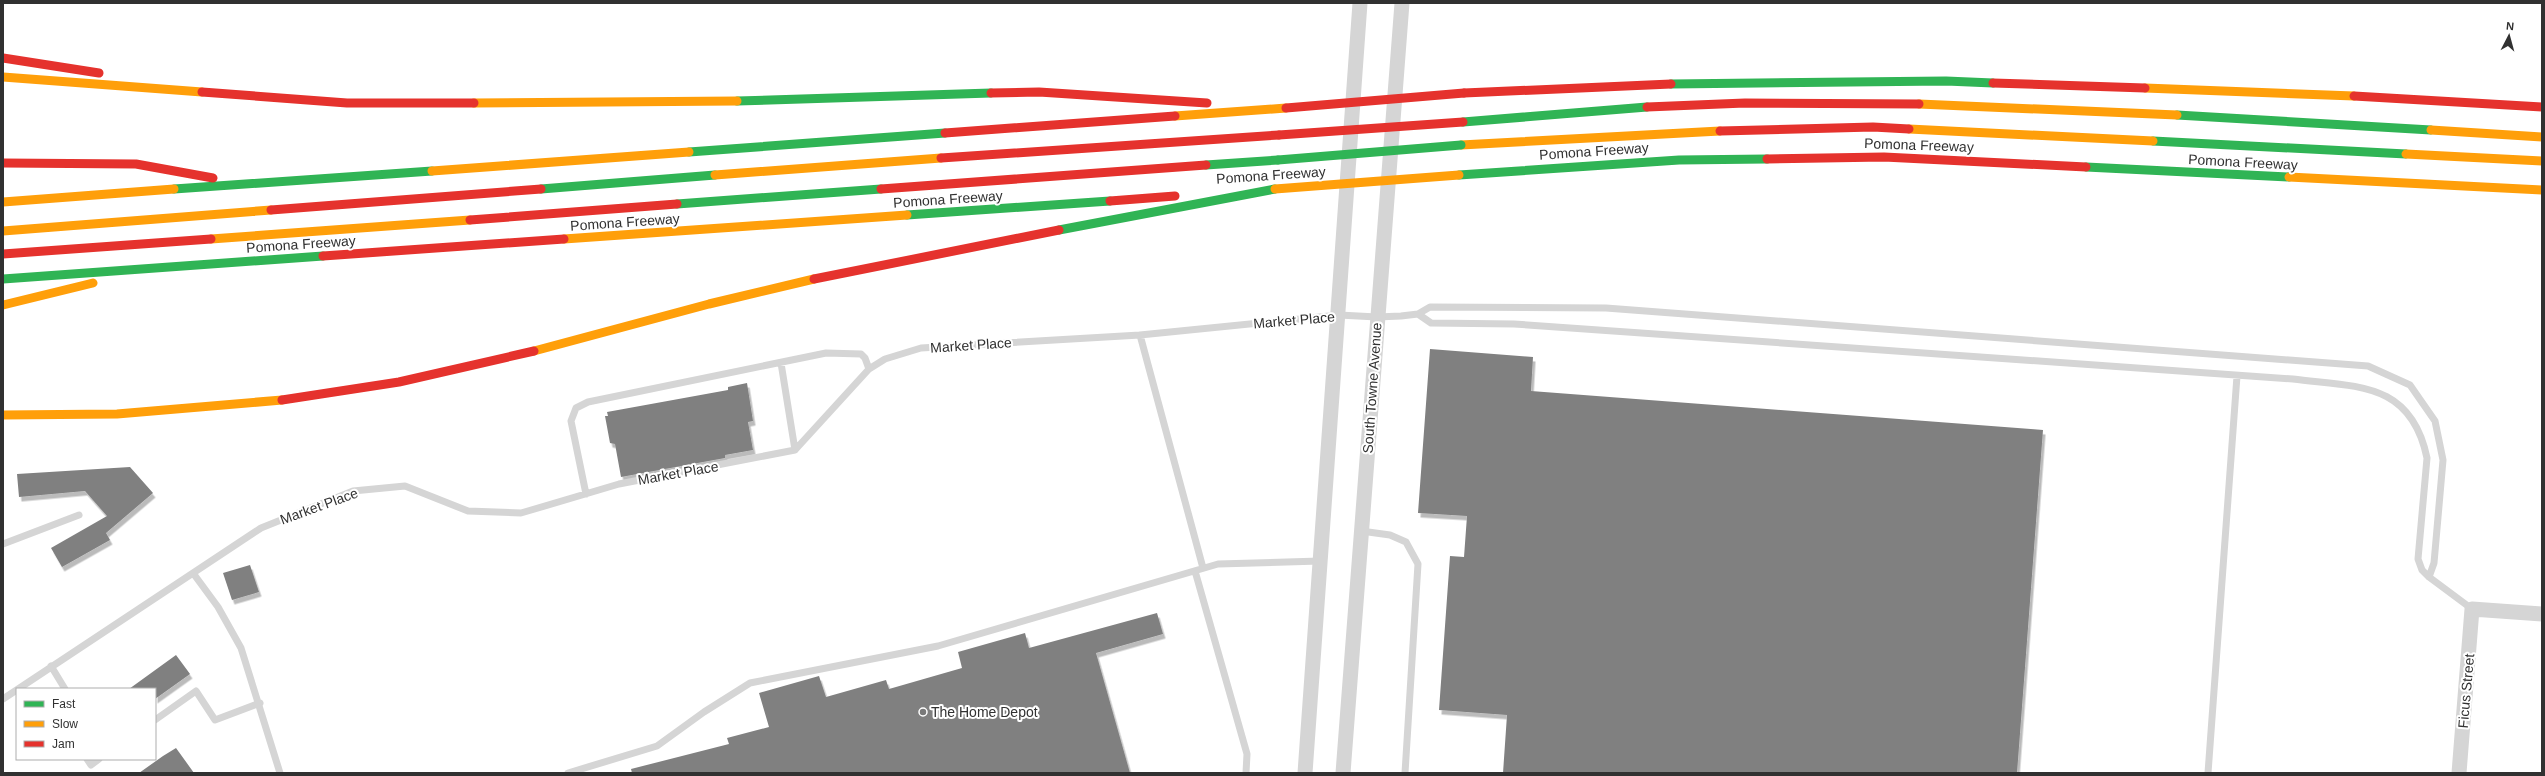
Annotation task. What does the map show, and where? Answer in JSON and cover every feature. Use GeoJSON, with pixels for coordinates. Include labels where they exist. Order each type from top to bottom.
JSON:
{"type":"FeatureCollection","features":[{"type":"Feature","properties":{"kind":"highway"},"geometry":{"type":"LineString","coordinates":[[3,58],[107,74]]}},
{"type":"Feature","properties":{"kind":"highway"},"geometry":{"type":"LineString","coordinates":[[122,76],[252,97]]}},
{"type":"Feature","properties":{"kind":"highway"},"geometry":{"type":"LineString","coordinates":[[3,77],[252,97],[346,102],[653,103],[1039,92],[1286,108]]}},
{"type":"Feature","properties":{"kind":"highway"},"geometry":{"type":"LineString","coordinates":[[3,202],[244,183],[678,154],[1464,93],[1636,84],[1946,80],[2419,98],[2542,107]]}},
{"type":"Feature","properties":{"kind":"highway"},"geometry":{"type":"LineString","coordinates":[[3,231],[866,163],[1463,122],[1635,108],[1742,103],[1850,103],[2060,110],[2542,137]]}},
{"type":"Feature","properties":{"kind":"highway"},"geometry":{"type":"LineString","coordinates":[[3,254],[1278,160],[1461,145],[1657,133],[1873,127],[2542,161]]}},
{"type":"Feature","properties":{"kind":"highway","name":"Pomona Freeway"},"geometry":{"type":"LineString","coordinates":[[3,279],[1679,160],[1884,157],[2542,190]]}},
{"type":"Feature","properties":{"kind":"highway"},"geometry":{"type":"LineString","coordinates":[[3,163],[136,164],[244,183]]}},
{"type":"Feature","properties":{"kind":"highway"},"geometry":{"type":"LineString","coordinates":[[3,415],[82,416],[159,413],[270,402],[378,386],[457,370],[746,295],[846,272],[1275,189]]}},
{"type":"Feature","properties":{"kind":"highway"},"geometry":{"type":"LineString","coordinates":[[3,304],[157,268]]}},
{"type":"Feature","properties":{"kind":"street"},"geometry":{"type":"LineString","coordinates":[[1305,773],[1360,3]]}},
{"type":"Feature","properties":{"kind":"street","name":"South Towne Avenue"},"geometry":{"type":"LineString","coordinates":[[1343,773],[1402,3]]}},
{"type":"Feature","properties":{"kind":"street"},"geometry":{"type":"LineString","coordinates":[[2472,609],[2542,614]]}},
{"type":"Feature","properties":{"kind":"street","name":"Ficus Street"},"geometry":{"type":"LineString","coordinates":[[2459,773],[2472,609]]}},
{"type":"Feature","properties":{"kind":"lane","name":"Market Place"},"geometry":{"type":"LineString","coordinates":[[19,688],[261,528],[354,491],[406,486],[468,511],[521,514],[619,484],[795,450],[869,369],[885,359],[921,348],[1140,335],[1338,315],[1377,317],[1418,314],[1430,307],[1606,308],[2368,366],[2410,385],[2435,421],[2443,460],[2434,563],[2429,577]]}},
{"type":"Feature","properties":{"kind":"lane"},"geometry":{"type":"LineString","coordinates":[[1418,314],[1431,323],[1522,324],[2236,376],[2371,389],[2399,404],[2416,425],[2427,458],[2418,559],[2422,570],[2429,577],[2472,609]]}},
{"type":"Feature","properties":{"kind":"lane"},"geometry":{"type":"LineString","coordinates":[[1140,335],[1203,568]]}},
{"type":"Feature","properties":{"kind":"lane"},"geometry":{"type":"LineString","coordinates":[[586,494],[571,421],[576,408],[588,402],[826,353],[861,354],[865,358],[869,369]]}},
{"type":"Feature","properties":{"kind":"lane"},"geometry":{"type":"LineString","coordinates":[[781,363],[795,450]]}},
{"type":"Feature","properties":{"kind":"lane"},"geometry":{"type":"LineString","coordinates":[[2208,773],[2236,376]]}},
{"type":"Feature","properties":{"kind":"lane"},"geometry":{"type":"LineString","coordinates":[[3,544],[79,515]]}},
{"type":"Feature","properties":{"kind":"lane"},"geometry":{"type":"LineString","coordinates":[[1361,531],[1390,535],[1406,542],[1418,564],[1405,773]]}},
{"type":"Feature","properties":{"kind":"lane"},"geometry":{"type":"LineString","coordinates":[[568,773],[657,746],[704,712],[750,683],[938,646],[1218,564],[1320,561]]}},
{"type":"Feature","properties":{"kind":"lane"},"geometry":{"type":"LineString","coordinates":[[1195,571],[1247,754],[1246,773]]}},
{"type":"Feature","properties":{"kind":"lane"},"geometry":{"type":"LineString","coordinates":[[193,573],[218,606],[241,648],[260,703],[280,773]]}},
{"type":"Feature","properties":{"kind":"lane"},"geometry":{"type":"LineString","coordinates":[[51,666],[64,688]]}},
{"type":"Feature","properties":{"kind":"lane","name":"Market Place"},"geometry":{"type":"LineString","coordinates":[[3,699],[16,690]]}},
{"type":"Feature","properties":{"kind":"lane"},"geometry":{"type":"LineString","coordinates":[[156,719],[196,691],[215,720],[260,703]]}},
{"type":"Feature","properties":{"kind":"lane"},"geometry":{"type":"LineString","coordinates":[[88,760],[91,765],[98,760]]}},
{"type":"Feature","properties":{"kind":"building"},"geometry":{"type":"Polygon","coordinates":[[[1430,349],[1533,357],[1531,391],[2043,430],[2017,773],[1503,773],[1507,715],[1439,710],[1450,556],[1464,557],[1467,516],[1418,513],[1430,349]]]}},
{"type":"Feature","properties":{"kind":"building"},"geometry":{"type":"Polygon","coordinates":[[[747,383],[753,421],[748,422],[753,450],[725,455],[725,458],[621,477],[615,444],[610,443],[605,416],[608,416],[607,412],[728,390],[728,387],[747,383]]]}},
{"type":"Feature","properties":{"kind":"building"},"geometry":{"type":"Polygon","coordinates":[[[130,467],[153,493],[106,533],[110,540],[62,567],[51,548],[107,516],[85,491],[19,497],[17,474],[130,467]]]}},
{"type":"Feature","properties":{"kind":"building"},"geometry":{"type":"Polygon","coordinates":[[[250,565],[259,592],[232,600],[223,573],[250,565]]]}},
{"type":"Feature","properties":{"kind":"building","name":"The Home Depot"},"geometry":{"type":"Polygon","coordinates":[[[1157,613],[1163,634],[1096,653],[1130,773],[632,773],[631,769],[729,744],[727,738],[769,727],[759,693],[819,676],[826,697],[886,680],[889,689],[962,668],[958,652],[1025,633],[1029,648],[1157,613]]]}},
{"type":"Feature","properties":{"kind":"building"},"geometry":{"type":"Polygon","coordinates":[[[176,655],[190,674],[156,698],[156,688],[130,688],[176,655]]]}},
{"type":"Feature","properties":{"kind":"building"},"geometry":{"type":"Polygon","coordinates":[[[176,748],[194,773],[139,773],[163,756],[176,748]]]}},
{"type":"Feature","properties":{"kind":"traffic: fast"},"geometry":{"type":"LineString","coordinates":[[1671,84],[1946,81],[1993,83]]}},
{"type":"Feature","properties":{"kind":"traffic: fast"},"geometry":{"type":"LineString","coordinates":[[737,101],[991,93]]}},
{"type":"Feature","properties":{"kind":"traffic: fast"},"geometry":{"type":"LineString","coordinates":[[1463,122],[1647,107]]}},
{"type":"Feature","properties":{"kind":"traffic: fast"},"geometry":{"type":"LineString","coordinates":[[2177,115],[2431,130]]}},
{"type":"Feature","properties":{"kind":"traffic: fast"},"geometry":{"type":"LineString","coordinates":[[689,152],[945,133]]}},
{"type":"Feature","properties":{"kind":"traffic: fast"},"geometry":{"type":"LineString","coordinates":[[2153,141],[2406,154]]}},
{"type":"Feature","properties":{"kind":"traffic: fast"},"geometry":{"type":"LineString","coordinates":[[1278,160],[1461,145]]}},
{"type":"Feature","properties":{"kind":"traffic: fast"},"geometry":{"type":"LineString","coordinates":[[1459,175],[1679,160],[1767,159]]}},
{"type":"Feature","properties":{"kind":"traffic: fast"},"geometry":{"type":"LineString","coordinates":[[1206,165],[1278,160]]}},
{"type":"Feature","properties":{"kind":"traffic: fast"},"geometry":{"type":"LineString","coordinates":[[2086,167],[2289,177]]}},
{"type":"Feature","properties":{"kind":"traffic: fast"},"geometry":{"type":"LineString","coordinates":[[174,189],[432,171]]}},
{"type":"Feature","properties":{"kind":"traffic: fast"},"geometry":{"type":"LineString","coordinates":[[541,189],[715,175]]}},
{"type":"Feature","properties":{"kind":"traffic: fast"},"geometry":{"type":"LineString","coordinates":[[677,204],[881,189]]}},
{"type":"Feature","properties":{"kind":"traffic: fast"},"geometry":{"type":"LineString","coordinates":[[1059,230],[1275,189]]}},
{"type":"Feature","properties":{"kind":"traffic: fast"},"geometry":{"type":"LineString","coordinates":[[907,215],[1110,201]]}},
{"type":"Feature","properties":{"kind":"traffic: fast"},"geometry":{"type":"LineString","coordinates":[[3,279],[323,256]]}},
{"type":"Feature","properties":{"kind":"traffic: slow"},"geometry":{"type":"LineString","coordinates":[[3,77],[202,92]]}},
{"type":"Feature","properties":{"kind":"traffic: slow"},"geometry":{"type":"LineString","coordinates":[[2145,88],[2354,96]]}},
{"type":"Feature","properties":{"kind":"traffic: slow"},"geometry":{"type":"LineString","coordinates":[[474,103],[737,101]]}},
{"type":"Feature","properties":{"kind":"traffic: slow"},"geometry":{"type":"LineString","coordinates":[[1919,104],[2177,115]]}},
{"type":"Feature","properties":{"kind":"traffic: slow"},"geometry":{"type":"LineString","coordinates":[[1175,116],[1286,108]]}},
{"type":"Feature","properties":{"kind":"traffic: slow"},"geometry":{"type":"LineString","coordinates":[[1909,129],[2153,141]]}},
{"type":"Feature","properties":{"kind":"traffic: slow"},"geometry":{"type":"LineString","coordinates":[[2431,130],[2542,137]]}},
{"type":"Feature","properties":{"kind":"traffic: slow"},"geometry":{"type":"LineString","coordinates":[[1461,145],[1720,131]]}},
{"type":"Feature","properties":{"kind":"traffic: slow"},"geometry":{"type":"LineString","coordinates":[[432,171],[689,152]]}},
{"type":"Feature","properties":{"kind":"traffic: slow"},"geometry":{"type":"LineString","coordinates":[[2406,154],[2542,161]]}},
{"type":"Feature","properties":{"kind":"traffic: slow"},"geometry":{"type":"LineString","coordinates":[[715,175],[941,158]]}},
{"type":"Feature","properties":{"kind":"traffic: slow"},"geometry":{"type":"LineString","coordinates":[[1275,189],[1459,175]]}},
{"type":"Feature","properties":{"kind":"traffic: slow"},"geometry":{"type":"LineString","coordinates":[[2289,177],[2542,190]]}},
{"type":"Feature","properties":{"kind":"traffic: slow"},"geometry":{"type":"LineString","coordinates":[[3,202],[174,189]]}},
{"type":"Feature","properties":{"kind":"traffic: slow"},"geometry":{"type":"LineString","coordinates":[[3,231],[271,210]]}},
{"type":"Feature","properties":{"kind":"traffic: slow"},"geometry":{"type":"LineString","coordinates":[[564,239],[907,215]]}},
{"type":"Feature","properties":{"kind":"traffic: slow"},"geometry":{"type":"LineString","coordinates":[[211,239],[470,220]]}},
{"type":"Feature","properties":{"kind":"traffic: slow"},"geometry":{"type":"LineString","coordinates":[[534,351],[709,304],[814,279]]}},
{"type":"Feature","properties":{"kind":"traffic: slow"},"geometry":{"type":"LineString","coordinates":[[3,305],[93,283]]}},
{"type":"Feature","properties":{"kind":"traffic: slow"},"geometry":{"type":"LineString","coordinates":[[3,415],[117,414],[282,400]]}},
{"type":"Feature","properties":{"kind":"traffic: jam"},"geometry":{"type":"LineString","coordinates":[[3,58],[99,73]]}},
{"type":"Feature","properties":{"kind":"traffic: jam"},"geometry":{"type":"LineString","coordinates":[[1993,83],[2145,88]]}},
{"type":"Feature","properties":{"kind":"traffic: jam"},"geometry":{"type":"LineString","coordinates":[[1464,93],[1671,84]]}},
{"type":"Feature","properties":{"kind":"traffic: jam"},"geometry":{"type":"LineString","coordinates":[[202,92],[347,103],[474,103]]}},
{"type":"Feature","properties":{"kind":"traffic: jam"},"geometry":{"type":"LineString","coordinates":[[991,93],[1039,92],[1207,103]]}},
{"type":"Feature","properties":{"kind":"traffic: jam"},"geometry":{"type":"LineString","coordinates":[[1286,108],[1464,93]]}},
{"type":"Feature","properties":{"kind":"traffic: jam"},"geometry":{"type":"LineString","coordinates":[[2354,96],[2542,107]]}},
{"type":"Feature","properties":{"kind":"traffic: jam"},"geometry":{"type":"LineString","coordinates":[[1647,107],[1745,103],[1919,104]]}},
{"type":"Feature","properties":{"kind":"traffic: jam"},"geometry":{"type":"LineString","coordinates":[[945,133],[1175,116]]}},
{"type":"Feature","properties":{"kind":"traffic: jam"},"geometry":{"type":"LineString","coordinates":[[1279,135],[1463,122]]}},
{"type":"Feature","properties":{"kind":"traffic: jam"},"geometry":{"type":"LineString","coordinates":[[1720,131],[1873,127],[1909,129]]}},
{"type":"Feature","properties":{"kind":"traffic: jam"},"geometry":{"type":"LineString","coordinates":[[941,158],[1279,135]]}},
{"type":"Feature","properties":{"kind":"traffic: jam"},"geometry":{"type":"LineString","coordinates":[[1767,159],[1884,157],[2086,167]]}},
{"type":"Feature","properties":{"kind":"traffic: jam"},"geometry":{"type":"LineString","coordinates":[[3,163],[136,164],[213,178]]}},
{"type":"Feature","properties":{"kind":"traffic: jam"},"geometry":{"type":"LineString","coordinates":[[881,189],[1206,165]]}},
{"type":"Feature","properties":{"kind":"traffic: jam"},"geometry":{"type":"LineString","coordinates":[[271,210],[541,189]]}},
{"type":"Feature","properties":{"kind":"traffic: jam"},"geometry":{"type":"LineString","coordinates":[[1110,201],[1175,196]]}},
{"type":"Feature","properties":{"kind":"traffic: jam"},"geometry":{"type":"LineString","coordinates":[[470,220],[677,204]]}},
{"type":"Feature","properties":{"kind":"traffic: jam"},"geometry":{"type":"LineString","coordinates":[[814,279],[1059,230]]}},
{"type":"Feature","properties":{"kind":"traffic: jam"},"geometry":{"type":"LineString","coordinates":[[3,254],[211,239]]}},
{"type":"Feature","properties":{"kind":"traffic: jam"},"geometry":{"type":"LineString","coordinates":[[323,256],[564,239]]}},
{"type":"Feature","properties":{"kind":"traffic: jam"},"geometry":{"type":"LineString","coordinates":[[282,400],[399,382],[534,351]]}},
{"type":"Feature","properties":{"kind":"place","name":"The Home Depot"},"geometry":{"type":"Point","coordinates":[923,712]}}]}
